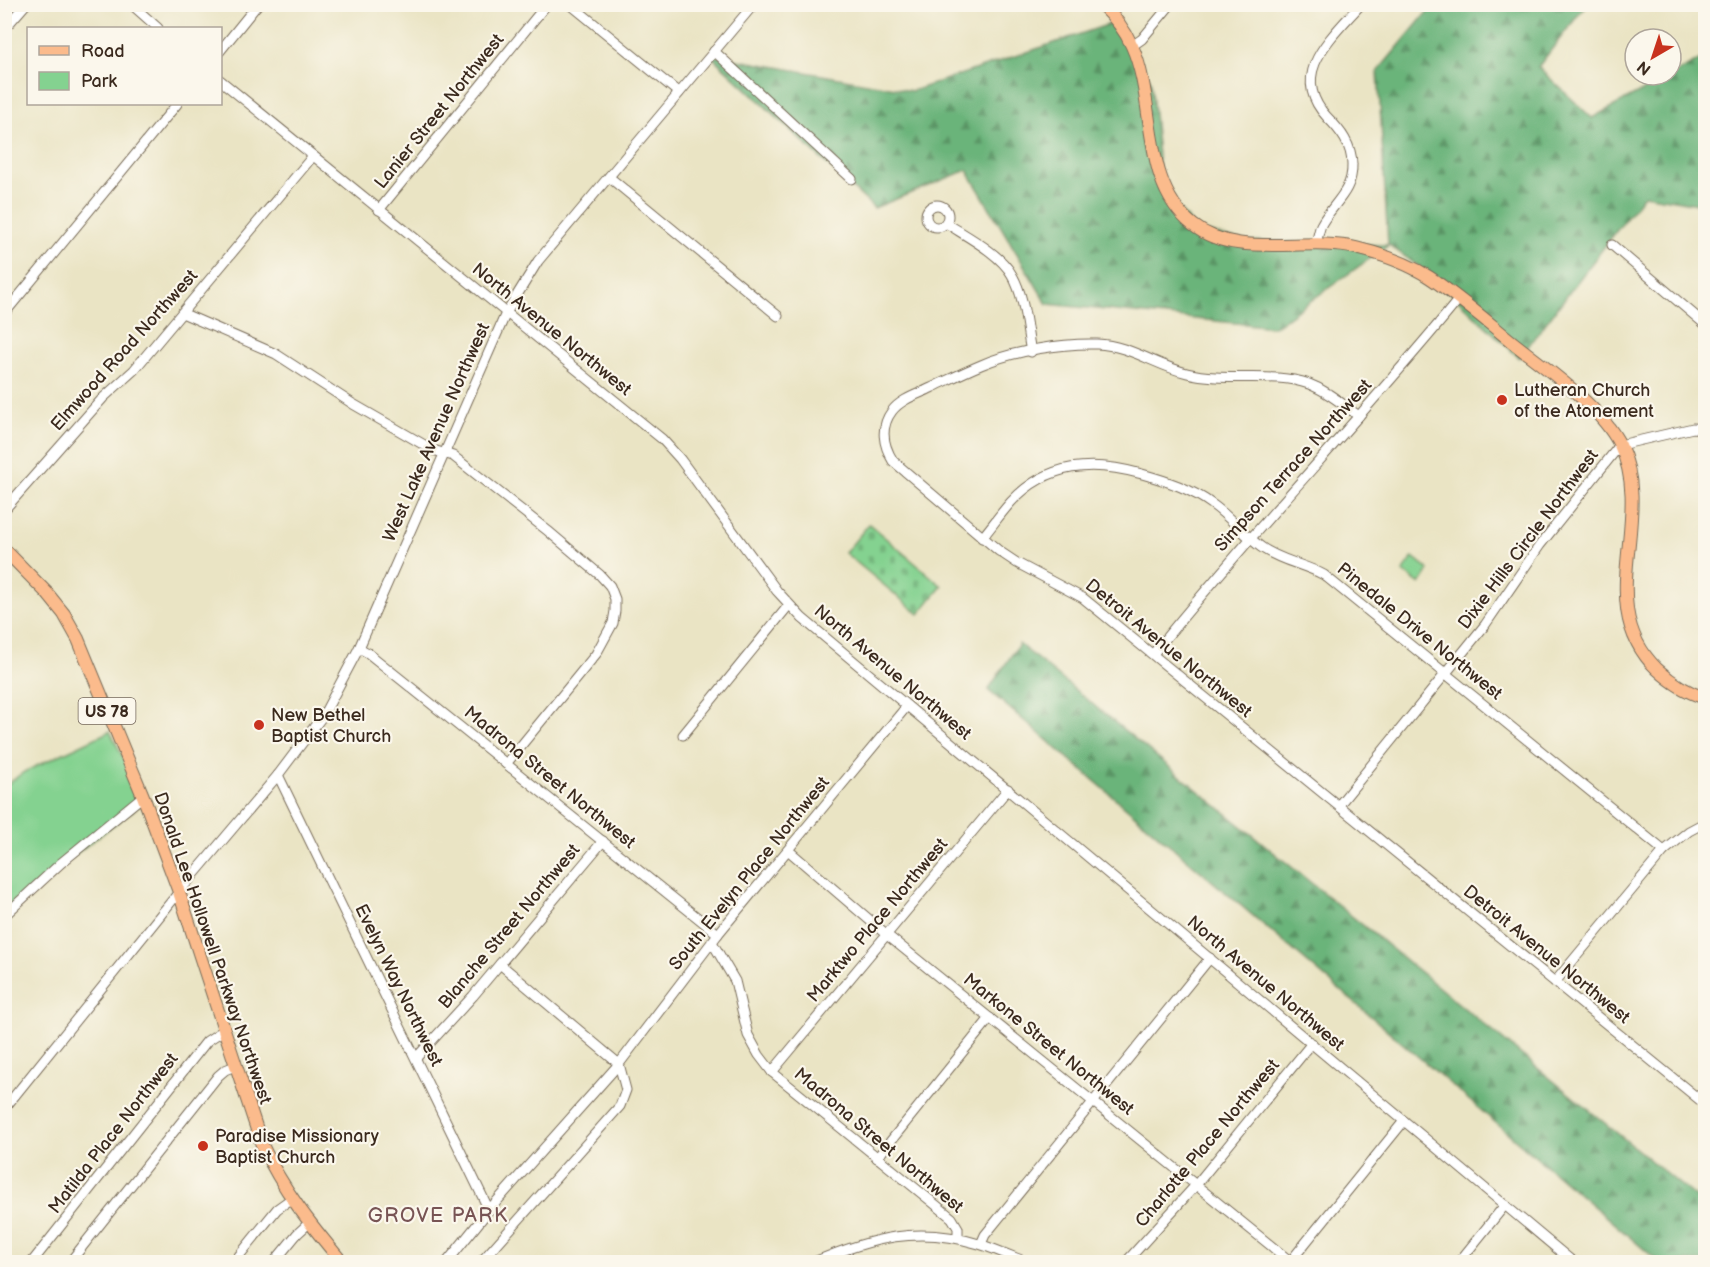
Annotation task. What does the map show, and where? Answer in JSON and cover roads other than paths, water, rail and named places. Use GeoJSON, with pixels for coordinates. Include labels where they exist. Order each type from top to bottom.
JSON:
{"type":"FeatureCollection","features":[{"type":"Feature","properties":{"kind":"main road"},"geometry":{"type":"LineString","coordinates":[[1101,4],[1121,27],[1132,46],[1140,70],[1157,165],[1173,201],[1185,218],[1206,234],[1233,242],[1316,243],[1355,247],[1392,259],[1427,276],[1544,367],[1606,423],[1620,445],[1630,472],[1633,493],[1624,592],[1627,614],[1634,636],[1646,656],[1660,672],[1679,687],[1706,698]]}},
{"type":"Feature","properties":{"kind":"main road","name":"Donald Lee Hollowell Parkway Northwest"},"geometry":{"type":"LineString","coordinates":[[4,549],[47,593],[64,614],[78,639],[143,796],[179,892],[262,1145],[291,1199],[342,1263]]}},
{"type":"Feature","properties":{"kind":"street"},"geometry":{"type":"LineString","coordinates":[[4,29],[26,4]]}},
{"type":"Feature","properties":{"kind":"street"},"geometry":{"type":"LineString","coordinates":[[130,4],[157,27]]}},
{"type":"Feature","properties":{"kind":"street"},"geometry":{"type":"LineString","coordinates":[[222,49],[258,4]]}},
{"type":"Feature","properties":{"kind":"street","name":"Lanier Street Northwest"},"geometry":{"type":"LineString","coordinates":[[379,210],[547,4]]}},
{"type":"Feature","properties":{"kind":"street"},"geometry":{"type":"LineString","coordinates":[[570,4],[679,93]]}},
{"type":"Feature","properties":{"kind":"street","name":"West Lake Avenue Northwest"},"geometry":{"type":"LineString","coordinates":[[4,1109],[179,892],[278,775],[324,714],[359,648],[506,313],[538,261],[754,4]]}},
{"type":"Feature","properties":{"kind":"street"},"geometry":{"type":"LineString","coordinates":[[1132,46],[1142,39],[1171,4]]}},
{"type":"Feature","properties":{"kind":"street"},"geometry":{"type":"LineString","coordinates":[[1316,243],[1321,225],[1347,189],[1352,165],[1345,138],[1321,110],[1314,97],[1311,76],[1316,59],[1324,46],[1361,4]]}},
{"type":"Feature","properties":{"kind":"street"},"geometry":{"type":"LineString","coordinates":[[714,51],[852,179]]}},
{"type":"Feature","properties":{"kind":"street","name":"North Avenue Northwest"},"geometry":{"type":"LineString","coordinates":[[222,82],[662,439],[680,459],[789,605],[1573,1263]]}},
{"type":"Feature","properties":{"kind":"street"},"geometry":{"type":"LineString","coordinates":[[4,314],[176,105]]}},
{"type":"Feature","properties":{"kind":"street","name":"Elmwood Road Northwest"},"geometry":{"type":"LineString","coordinates":[[4,510],[103,398],[134,370],[313,156]]}},
{"type":"Feature","properties":{"kind":"street"},"geometry":{"type":"LineString","coordinates":[[609,177],[778,316]]}},
{"type":"Feature","properties":{"kind":"street"},"geometry":{"type":"LineString","coordinates":[[946,223],[991,254],[1012,274],[1019,291],[1031,352]]}},
{"type":"Feature","properties":{"kind":"street"},"geometry":{"type":"LineString","coordinates":[[1612,245],[1706,325]]}},
{"type":"Feature","properties":{"kind":"street","name":"Simpson Terrace Northwest"},"geometry":{"type":"LineString","coordinates":[[1153,654],[1197,600],[1459,300]]}},
{"type":"Feature","properties":{"kind":"street"},"geometry":{"type":"LineString","coordinates":[[182,313],[276,354],[353,404],[433,450],[453,456],[583,560],[609,586],[615,599],[613,622],[596,654],[506,764]]}},
{"type":"Feature","properties":{"kind":"street","name":"Detroit Avenue Northwest"},"geometry":{"type":"LineString","coordinates":[[1359,416],[1327,392],[1310,384],[1293,380],[1190,374],[1124,349],[1100,344],[1074,344],[983,364],[906,400],[893,410],[885,425],[885,445],[893,461],[982,538],[1017,563],[1083,598],[1706,1105]]}},
{"type":"Feature","properties":{"kind":"street","name":"Dixie Hills Circle Northwest"},"geometry":{"type":"LineString","coordinates":[[1339,805],[1485,625],[1540,545],[1620,445],[1693,428],[1706,429]]}},
{"type":"Feature","properties":{"kind":"street","name":"Pinedale Drive Northwest"},"geometry":{"type":"LineString","coordinates":[[982,538],[1012,501],[1033,483],[1063,470],[1094,465],[1121,468],[1186,489],[1214,505],[1251,538],[1275,555],[1324,575],[1664,851]]}},
{"type":"Feature","properties":{"kind":"street"},"geometry":{"type":"LineString","coordinates":[[683,735],[789,605]]}},
{"type":"Feature","properties":{"kind":"street","name":"Madrona Street Northwest"},"geometry":{"type":"LineString","coordinates":[[359,648],[603,841],[715,938],[735,981],[748,1035],[772,1072],[952,1218],[958,1227],[958,1238]]}},
{"type":"Feature","properties":{"kind":"street","name":"South Evelyn Place Northwest"},"geometry":{"type":"LineString","coordinates":[[447,1263],[489,1210],[619,1064],[715,938],[907,706]]}},
{"type":"Feature","properties":{"kind":"street","name":"Evelyn Way Northwest"},"geometry":{"type":"LineString","coordinates":[[278,775],[489,1210]]}},
{"type":"Feature","properties":{"kind":"street","name":"Marktwo Place Northwest"},"geometry":{"type":"LineString","coordinates":[[772,1072],[1008,789]]}},
{"type":"Feature","properties":{"kind":"street"},"geometry":{"type":"LineString","coordinates":[[4,916],[61,862],[143,796]]}},
{"type":"Feature","properties":{"kind":"street"},"geometry":{"type":"LineString","coordinates":[[1555,982],[1664,851],[1689,831],[1706,822]]}},
{"type":"Feature","properties":{"kind":"street","name":"Blanche Street Northwest"},"geometry":{"type":"LineString","coordinates":[[417,1058],[500,964],[603,841]]}},
{"type":"Feature","properties":{"kind":"street","name":"Markone Street Northwest"},"geometry":{"type":"LineString","coordinates":[[788,850],[886,934],[1290,1262]]}},
{"type":"Feature","properties":{"kind":"street"},"geometry":{"type":"LineString","coordinates":[[981,1244],[985,1235],[1210,958]]}},
{"type":"Feature","properties":{"kind":"street"},"geometry":{"type":"LineString","coordinates":[[481,1263],[620,1106],[626,1090],[619,1064],[500,964]]}},
{"type":"Feature","properties":{"kind":"street"},"geometry":{"type":"LineString","coordinates":[[877,1158],[990,1018]]}},
{"type":"Feature","properties":{"kind":"street","name":"Matilda Place Northwest"},"geometry":{"type":"LineString","coordinates":[[32,1263],[207,1041],[224,1030]]}},
{"type":"Feature","properties":{"kind":"street","name":"Charlotte Place Northwest"},"geometry":{"type":"LineString","coordinates":[[1126,1263],[1196,1185],[1312,1043]]}},
{"type":"Feature","properties":{"kind":"street"},"geometry":{"type":"LineString","coordinates":[[70,1263],[218,1076],[235,1065]]}},
{"type":"Feature","properties":{"kind":"street"},"geometry":{"type":"LineString","coordinates":[[1290,1262],[1404,1121]]}},
{"type":"Feature","properties":{"kind":"street"},"geometry":{"type":"LineString","coordinates":[[234,1263],[277,1209],[291,1199]]}},
{"type":"Feature","properties":{"kind":"street"},"geometry":{"type":"LineString","coordinates":[[1459,1263],[1505,1205]]}},
{"type":"Feature","properties":{"kind":"street"},"geometry":{"type":"LineString","coordinates":[[274,1263],[309,1223]]}},
{"type":"Feature","properties":{"kind":"street"},"geometry":{"type":"LineString","coordinates":[[814,1263],[853,1246],[885,1238],[922,1235],[958,1238],[981,1244],[1026,1263]]}},
{"type":"Feature","properties":{"kind":"place","name":"Lutheran Church of the Atonement"},"geometry":{"type":"Point","coordinates":[1502,400]}},
{"type":"Feature","properties":{"kind":"place","name":"New Bethel Baptist Church"},"geometry":{"type":"Point","coordinates":[259,725]}},
{"type":"Feature","properties":{"kind":"place","name":"Paradise Missionary Baptist Church"},"geometry":{"type":"Point","coordinates":[203,1146]}},
{"type":"Feature","properties":{"kind":"district","name":"GROVE PARK"},"geometry":{"type":"Point","coordinates":[438,1215]}}]}
